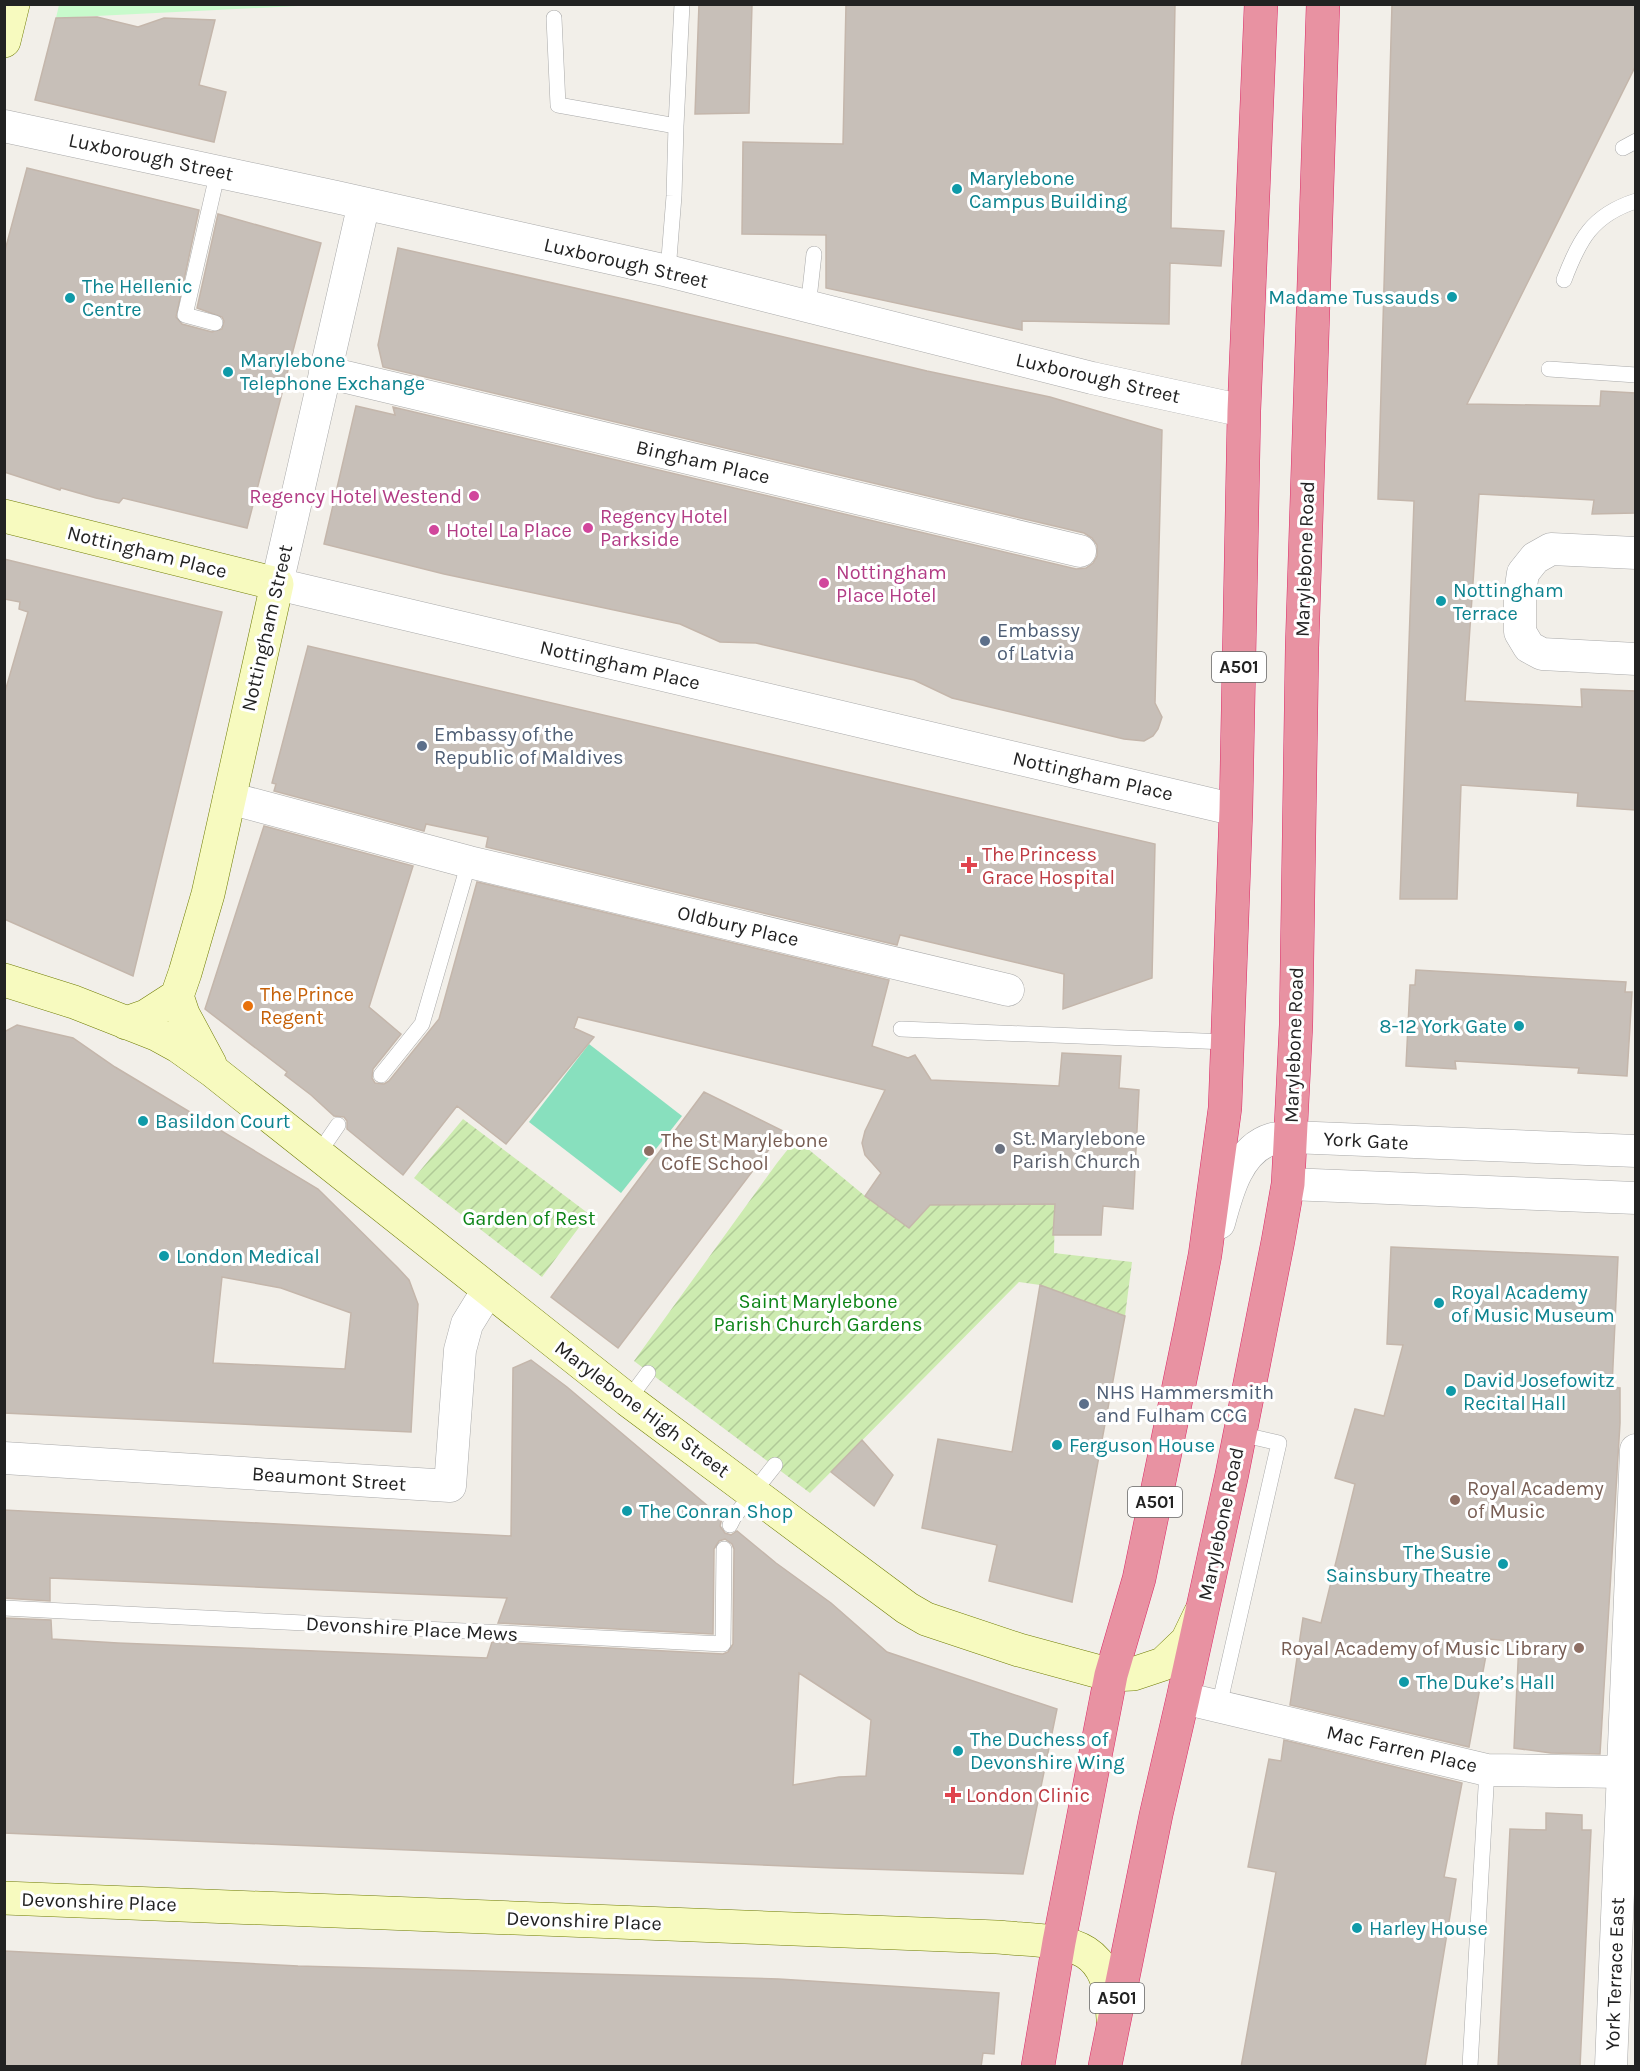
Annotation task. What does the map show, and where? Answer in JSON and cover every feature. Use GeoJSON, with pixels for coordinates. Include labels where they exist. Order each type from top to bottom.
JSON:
{"type":"FeatureCollection","features":[{"type":"Feature","properties":{"kind":"highway","name":"A501"},"geometry":{"type":"LineString","coordinates":[[1038,2067],[1059,1942],[1111,1674],[1139,1580],[1191,1327],[1205,1255],[1225,1108],[1236,810],[1244,411],[1262,4]]}},
{"type":"Feature","properties":{"kind":"highway","name":"Marylebone Road"},"geometry":{"type":"LineString","coordinates":[[1105,2067],[1153,1826],[1184,1698],[1240,1434],[1288,1184],[1296,1025],[1303,636],[1323,4]]}},
{"type":"Feature","properties":{"kind":"street"},"geometry":{"type":"LineString","coordinates":[[4,41],[13,4]]}},
{"type":"Feature","properties":{"kind":"street","name":"Luxborough Street"},"geometry":{"type":"LineString","coordinates":[[4,126],[668,271],[1092,378],[1244,411]]}},
{"type":"Feature","properties":{"kind":"street","name":"Nottingham Street"},"geometry":{"type":"LineString","coordinates":[[177,996],[208,894],[364,203]]}},
{"type":"Feature","properties":{"kind":"street","name":"Bingham Place"},"geometry":{"type":"LineString","coordinates":[[325,372],[1080,551]]}},
{"type":"Feature","properties":{"kind":"street","name":"Nottingham Place"},"geometry":{"type":"LineString","coordinates":[[4,516],[277,584],[1236,810]]}},
{"type":"Feature","properties":{"kind":"street"},"geometry":{"type":"LineString","coordinates":[[1635,553],[1551,549],[1535,558],[1523,573],[1520,592],[1520,632],[1529,647],[1542,654],[1635,659]]}},
{"type":"Feature","properties":{"kind":"street","name":"Oldbury Place"},"geometry":{"type":"LineString","coordinates":[[229,798],[469,862],[1008,990]]}},
{"type":"Feature","properties":{"kind":"street","name":"Marylebone High Street"},"geometry":{"type":"LineString","coordinates":[[4,980],[74,1002],[158,1035],[178,1046],[213,1071],[628,1400],[907,1608],[926,1619],[1019,1650],[1111,1674],[1133,1674],[1163,1664],[1187,1641],[1203,1608]]}},
{"type":"Feature","properties":{"kind":"street"},"geometry":{"type":"LineString","coordinates":[[126,1023],[146,1016],[177,996]]}},
{"type":"Feature","properties":{"kind":"street","name":"Marylebone High Street"},"geometry":{"type":"LineString","coordinates":[[177,996],[183,1014],[213,1071]]}},
{"type":"Feature","properties":{"kind":"street","name":"York Gate"},"geometry":{"type":"LineString","coordinates":[[1191,1327],[1232,1181],[1244,1160],[1258,1147],[1271,1140],[1291,1137],[1635,1151]]}},
{"type":"Feature","properties":{"kind":"street"},"geometry":{"type":"LineString","coordinates":[[1288,1184],[1635,1198]]}},
{"type":"Feature","properties":{"kind":"street","name":"Beaumont Street"},"geometry":{"type":"LineString","coordinates":[[4,1458],[450,1486],[460,1350],[467,1324],[488,1290]]}},
{"type":"Feature","properties":{"kind":"street","name":"York Terrace East"},"geometry":{"type":"LineString","coordinates":[[1611,2067],[1635,1450]]}},
{"type":"Feature","properties":{"kind":"street","name":"Mac Farren Place"},"geometry":{"type":"LineString","coordinates":[[1184,1698],[1487,1770],[1623,1772]]}},
{"type":"Feature","properties":{"kind":"street","name":"Devonshire Place"},"geometry":{"type":"LineString","coordinates":[[4,1898],[997,1937],[1059,1942],[1081,1948],[1098,1962],[1108,1979],[1113,2019]]}},
{"type":"Feature","properties":{"kind":"lane"},"geometry":{"type":"LineString","coordinates":[[668,271],[682,4]]}},
{"type":"Feature","properties":{"kind":"lane"},"geometry":{"type":"LineString","coordinates":[[554,18],[558,105],[676,126]]}},
{"type":"Feature","properties":{"kind":"lane"},"geometry":{"type":"LineString","coordinates":[[215,323],[186,315],[218,171]]}},
{"type":"Feature","properties":{"kind":"lane"},"geometry":{"type":"LineString","coordinates":[[1564,280],[1576,248],[1588,231],[1602,217],[1619,206],[1635,201]]}},
{"type":"Feature","properties":{"kind":"lane"},"geometry":{"type":"LineString","coordinates":[[808,308],[814,254]]}},
{"type":"Feature","properties":{"kind":"lane"},"geometry":{"type":"LineString","coordinates":[[1549,369],[1635,375]]}},
{"type":"Feature","properties":{"kind":"lane"},"geometry":{"type":"LineString","coordinates":[[381,1075],[422,1024],[469,862]]}},
{"type":"Feature","properties":{"kind":"lane"},"geometry":{"type":"LineString","coordinates":[[901,1029],[1227,1042]]}},
{"type":"Feature","properties":{"kind":"lane"},"geometry":{"type":"LineString","coordinates":[[318,1154],[338,1125]]}},
{"type":"Feature","properties":{"kind":"lane"},"geometry":{"type":"LineString","coordinates":[[628,1400],[648,1373]]}},
{"type":"Feature","properties":{"kind":"lane"},"geometry":{"type":"LineString","coordinates":[[1220,1706],[1279,1443],[1240,1434]]}},
{"type":"Feature","properties":{"kind":"lane"},"geometry":{"type":"LineString","coordinates":[[730,1525],[752,1492],[775,1465]]}},
{"type":"Feature","properties":{"kind":"lane","name":"Devonshire Place Mews"},"geometry":{"type":"LineString","coordinates":[[4,1608],[723,1644],[724,1549]]}},
{"type":"Feature","properties":{"kind":"lane"},"geometry":{"type":"LineString","coordinates":[[1470,2067],[1487,1770]]}},
{"type":"Feature","properties":{"kind":"green space"},"geometry":{"type":"Polygon","coordinates":[[[59,4],[317,5],[56,18],[59,4]]]}},
{"type":"Feature","properties":{"kind":"green space"},"geometry":{"type":"Polygon","coordinates":[[[589,1044],[682,1116],[621,1193],[529,1122],[589,1044]]]}},
{"type":"Feature","properties":{"kind":"green space","name":"Garden of Rest"},"geometry":{"type":"Polygon","coordinates":[[[463,1119],[589,1214],[542,1277],[414,1178],[463,1119]]]}},
{"type":"Feature","properties":{"kind":"green space","name":"Saint Marylebone Parish Church Gardens"},"geometry":{"type":"Polygon","coordinates":[[[796,1139],[865,1196],[909,1228],[930,1205],[1055,1204],[1054,1253],[1132,1262],[1125,1316],[1040,1285],[1019,1282],[810,1493],[634,1361],[796,1139]]]}},
{"type":"Feature","properties":{"kind":"building"},"geometry":{"type":"Polygon","coordinates":[[[699,4],[752,4],[749,113],[695,114],[699,4]]]}},
{"type":"Feature","properties":{"kind":"building","name":"Marylebone Campus Building"},"geometry":{"type":"Polygon","coordinates":[[[846,4],[1175,4],[1171,228],[1224,231],[1221,266],[1170,263],[1169,324],[1022,321],[1022,330],[826,288],[826,235],[742,234],[743,142],[843,144],[846,4]]]}},
{"type":"Feature","properties":{"kind":"building"},"geometry":{"type":"Polygon","coordinates":[[[1392,4],[1635,4],[1635,67],[1467,404],[1600,406],[1601,391],[1635,393],[1635,513],[1592,514],[1594,500],[1479,494],[1465,701],[1582,707],[1581,689],[1635,691],[1635,810],[1577,806],[1578,793],[1461,785],[1457,899],[1400,899],[1414,501],[1378,499],[1392,4]]]}},
{"type":"Feature","properties":{"kind":"building"},"geometry":{"type":"Polygon","coordinates":[[[97,17],[138,27],[164,18],[215,20],[199,85],[226,92],[214,142],[35,100],[56,18],[97,17]]]}},
{"type":"Feature","properties":{"kind":"building"},"geometry":{"type":"Polygon","coordinates":[[[27,168],[199,210],[176,317],[182,324],[212,332],[222,329],[224,321],[222,317],[197,308],[218,214],[321,243],[247,528],[123,498],[119,503],[61,488],[60,490],[4,472],[4,254],[27,168]]]}},
{"type":"Feature","properties":{"kind":"building"},"geometry":{"type":"Polygon","coordinates":[[[398,248],[927,371],[1050,397],[1162,430],[1155,703],[1162,717],[1158,729],[1153,736],[1144,741],[1124,739],[952,698],[914,680],[756,643],[720,642],[680,624],[444,574],[324,544],[356,406],[395,415],[393,407],[1076,569],[1086,568],[1097,556],[1097,545],[1084,533],[383,367],[378,345],[398,248]]]}},
{"type":"Feature","properties":{"kind":"building"},"geometry":{"type":"Polygon","coordinates":[[[4,559],[222,612],[133,976],[4,919],[4,695],[28,612],[19,609],[20,602],[4,599],[4,559]]]}},
{"type":"Feature","properties":{"kind":"building"},"geometry":{"type":"Polygon","coordinates":[[[308,646],[1155,844],[1152,978],[1063,1009],[1064,974],[900,935],[897,945],[486,847],[488,837],[426,824],[424,831],[274,791],[276,784],[272,783],[308,646]]]}},
{"type":"Feature","properties":{"kind":"building"},"geometry":{"type":"Polygon","coordinates":[[[264,826],[413,866],[369,1007],[401,1034],[373,1069],[372,1078],[375,1083],[384,1084],[389,1081],[439,1019],[477,882],[889,980],[872,1046],[908,1058],[915,1055],[931,1080],[1059,1086],[1062,1053],[1121,1056],[1119,1088],[1139,1090],[1133,1209],[1103,1206],[1101,1235],[1053,1235],[1055,1204],[930,1205],[909,1228],[865,1196],[881,1173],[865,1155],[862,1143],[865,1131],[885,1090],[578,1017],[574,1028],[594,1037],[506,1144],[457,1106],[403,1175],[347,1129],[347,1121],[344,1117],[334,1116],[285,1075],[287,1072],[205,1009],[264,826]]]}},
{"type":"Feature","properties":{"kind":"building","name":"8-12 York Gate"},"geometry":{"type":"Polygon","coordinates":[[[1416,970],[1626,982],[1625,992],[1632,992],[1627,1076],[1578,1073],[1579,1068],[1455,1061],[1456,1069],[1406,1066],[1410,985],[1415,985],[1416,970]]]}},
{"type":"Feature","properties":{"kind":"building"},"geometry":{"type":"Polygon","coordinates":[[[17,1025],[73,1038],[115,1067],[318,1189],[409,1280],[418,1304],[411,1432],[4,1413],[4,1032],[17,1025]],[[222,1277],[213,1363],[345,1369],[351,1313],[281,1288],[222,1277]]]}},
{"type":"Feature","properties":{"kind":"building"},"geometry":{"type":"Polygon","coordinates":[[[704,1092],[783,1131],[618,1348],[551,1297],[704,1092]]]}},
{"type":"Feature","properties":{"kind":"building","name":"Royal Academy of Music"},"geometry":{"type":"Polygon","coordinates":[[[1391,1247],[1618,1257],[1612,1387],[1620,1388],[1620,1423],[1600,1754],[1551,1753],[1514,1748],[1519,1642],[1489,1639],[1469,1747],[1290,1705],[1303,1618],[1321,1623],[1355,1484],[1335,1478],[1355,1409],[1384,1416],[1403,1345],[1387,1344],[1391,1247]]]}},
{"type":"Feature","properties":{"kind":"building","name":"Ferguson House"},"geometry":{"type":"Polygon","coordinates":[[[1040,1285],[1125,1316],[1072,1602],[989,1581],[997,1545],[922,1528],[938,1439],[1012,1452],[1040,1285]]]}},
{"type":"Feature","properties":{"kind":"building"},"geometry":{"type":"Polygon","coordinates":[[[531,1360],[567,1387],[722,1518],[720,1526],[725,1533],[731,1535],[737,1531],[831,1603],[887,1652],[1057,1709],[1023,1874],[4,1833],[4,1618],[51,1620],[52,1639],[118,1643],[487,1658],[492,1642],[723,1654],[728,1652],[733,1644],[734,1549],[732,1544],[725,1539],[719,1541],[714,1549],[713,1634],[498,1623],[507,1598],[50,1578],[50,1601],[4,1598],[4,1510],[511,1536],[513,1368],[531,1360]],[[799,1673],[793,1785],[839,1777],[866,1776],[871,1720],[799,1673]]]}},
{"type":"Feature","properties":{"kind":"building"},"geometry":{"type":"Polygon","coordinates":[[[862,1440],[893,1475],[874,1506],[831,1472],[862,1440]]]}},
{"type":"Feature","properties":{"kind":"building","name":"Harley House"},"geometry":{"type":"Polygon","coordinates":[[[1284,1740],[1462,1783],[1444,1877],[1456,1879],[1425,2067],[1241,2067],[1276,1872],[1248,1867],[1269,1759],[1281,1761],[1284,1740]]]}},
{"type":"Feature","properties":{"kind":"building"},"geometry":{"type":"Polygon","coordinates":[[[1546,1813],[1582,1815],[1582,1830],[1591,1830],[1580,2067],[1498,2067],[1510,1829],[1546,1830],[1546,1813]]]}},
{"type":"Feature","properties":{"kind":"building"},"geometry":{"type":"Polygon","coordinates":[[[4,1951],[298,1966],[779,1979],[999,1993],[994,2054],[983,2053],[981,2067],[4,2067],[4,1951]]]}},
{"type":"Feature","properties":{"kind":"place","name":"Marylebone Campus Building"},"geometry":{"type":"Point","coordinates":[957,189]}},
{"type":"Feature","properties":{"kind":"place","name":"Madame Tussauds"},"geometry":{"type":"Point","coordinates":[1452,297]}},
{"type":"Feature","properties":{"kind":"place","name":"The Hellenic Centre"},"geometry":{"type":"Point","coordinates":[70,298]}},
{"type":"Feature","properties":{"kind":"place","name":"Marylebone Telephone Exchange"},"geometry":{"type":"Point","coordinates":[228,372]}},
{"type":"Feature","properties":{"kind":"place","name":"Regency Hotel Westend"},"geometry":{"type":"Point","coordinates":[474,496]}},
{"type":"Feature","properties":{"kind":"place","name":"Regency Hotel Parkside"},"geometry":{"type":"Point","coordinates":[588,528]}},
{"type":"Feature","properties":{"kind":"place","name":"Hotel La Place"},"geometry":{"type":"Point","coordinates":[434,530]}},
{"type":"Feature","properties":{"kind":"place","name":"Nottingham Place Hotel"},"geometry":{"type":"Point","coordinates":[824,583]}},
{"type":"Feature","properties":{"kind":"place","name":"Nottingham Terrace"},"geometry":{"type":"Point","coordinates":[1441,601]}},
{"type":"Feature","properties":{"kind":"place","name":"Embassy of Latvia"},"geometry":{"type":"Point","coordinates":[985,641]}},
{"type":"Feature","properties":{"kind":"place","name":"Embassy of the Republic of Maldives"},"geometry":{"type":"Point","coordinates":[422,746]}},
{"type":"Feature","properties":{"kind":"place","name":"The Princess Grace Hospital"},"geometry":{"type":"Point","coordinates":[969,865]}},
{"type":"Feature","properties":{"kind":"place","name":"The Prince Regent"},"geometry":{"type":"Point","coordinates":[248,1006]}},
{"type":"Feature","properties":{"kind":"place","name":"8-12 York Gate"},"geometry":{"type":"Point","coordinates":[1519,1026]}},
{"type":"Feature","properties":{"kind":"place","name":"Basildon Court"},"geometry":{"type":"Point","coordinates":[143,1121]}},
{"type":"Feature","properties":{"kind":"place","name":"St. Marylebone Parish Church"},"geometry":{"type":"Point","coordinates":[1000,1149]}},
{"type":"Feature","properties":{"kind":"place","name":"The St Marylebone CofE School"},"geometry":{"type":"Point","coordinates":[649,1151]}},
{"type":"Feature","properties":{"kind":"place","name":"London Medical"},"geometry":{"type":"Point","coordinates":[164,1256]}},
{"type":"Feature","properties":{"kind":"place","name":"Royal Academy of Music Museum"},"geometry":{"type":"Point","coordinates":[1439,1303]}},
{"type":"Feature","properties":{"kind":"place","name":"David Josefowitz Recital Hall"},"geometry":{"type":"Point","coordinates":[1451,1391]}},
{"type":"Feature","properties":{"kind":"place","name":"NHS Hammersmith and Fulham CCG"},"geometry":{"type":"Point","coordinates":[1084,1404]}},
{"type":"Feature","properties":{"kind":"place","name":"Ferguson House"},"geometry":{"type":"Point","coordinates":[1057,1445]}},
{"type":"Feature","properties":{"kind":"place","name":"Royal Academy of Music"},"geometry":{"type":"Point","coordinates":[1455,1500]}},
{"type":"Feature","properties":{"kind":"place","name":"The Conran Shop"},"geometry":{"type":"Point","coordinates":[627,1511]}},
{"type":"Feature","properties":{"kind":"place","name":"The Susie Sainsbury Theatre"},"geometry":{"type":"Point","coordinates":[1503,1564]}},
{"type":"Feature","properties":{"kind":"place","name":"Royal Academy of Music Library"},"geometry":{"type":"Point","coordinates":[1579,1648]}},
{"type":"Feature","properties":{"kind":"place","name":"The Duke’s Hall"},"geometry":{"type":"Point","coordinates":[1404,1682]}},
{"type":"Feature","properties":{"kind":"place","name":"The Duchess of Devonshire Wing"},"geometry":{"type":"Point","coordinates":[958,1751]}},
{"type":"Feature","properties":{"kind":"place","name":"London Clinic"},"geometry":{"type":"Point","coordinates":[953,1795]}},
{"type":"Feature","properties":{"kind":"place","name":"Harley House"},"geometry":{"type":"Point","coordinates":[1357,1928]}}]}
